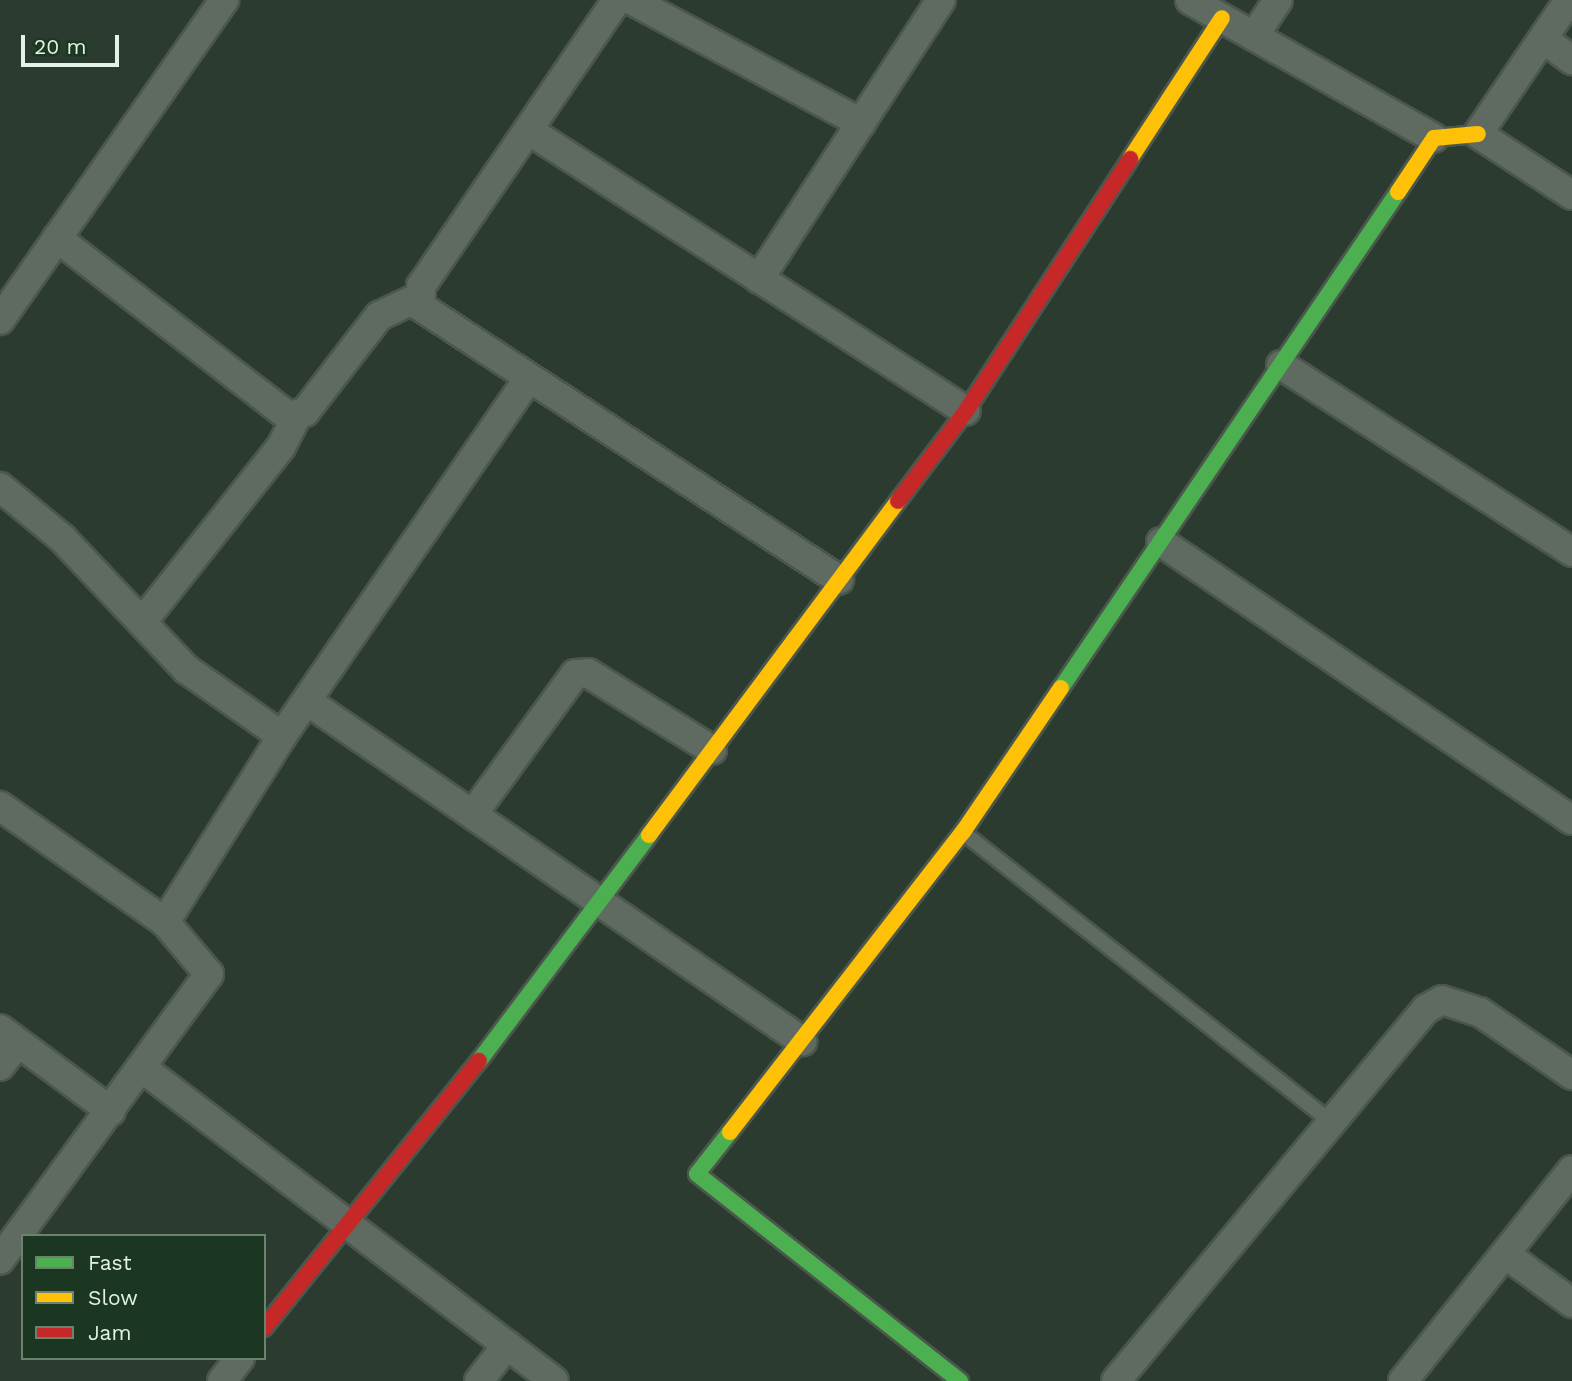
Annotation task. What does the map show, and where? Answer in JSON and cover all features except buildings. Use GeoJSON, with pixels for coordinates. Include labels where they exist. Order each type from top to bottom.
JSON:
{"type":"FeatureCollection","features":[{"type":"Feature","properties":{"kind":"street"},"geometry":{"type":"LineString","coordinates":[[0,320],[224,0]]}},
{"type":"Feature","properties":{"kind":"street"},"geometry":{"type":"LineString","coordinates":[[143,621],[281,447],[297,416],[379,316],[419,297],[617,0]]}},
{"type":"Feature","properties":{"kind":"street"},"geometry":{"type":"LineString","coordinates":[[631,0],[861,123]]}},
{"type":"Feature","properties":{"kind":"street"},"geometry":{"type":"LineString","coordinates":[[759,279],[941,0]]}},
{"type":"Feature","properties":{"kind":"street"},"geometry":{"type":"LineString","coordinates":[[1191,0],[1434,138],[1478,134],[1572,195]]}},
{"type":"Feature","properties":{"kind":"street"},"geometry":{"type":"LineString","coordinates":[[1254,36],[1278,0]]}},
{"type":"Feature","properties":{"kind":"street"},"geometry":{"type":"LineString","coordinates":[[1478,134],[1569,0]]}},
{"type":"Feature","properties":{"kind":"street"},"geometry":{"type":"LineString","coordinates":[[266,1326],[600,900],[966,411],[1222,18]]}},
{"type":"Feature","properties":{"kind":"street"},"geometry":{"type":"LineString","coordinates":[[1543,39],[1572,60]]}},
{"type":"Feature","properties":{"kind":"street"},"geometry":{"type":"LineString","coordinates":[[528,130],[966,411]]}},
{"type":"Feature","properties":{"kind":"street"},"geometry":{"type":"LineString","coordinates":[[960,1381],[697,1174],[963,832],[1434,138]]}},
{"type":"Feature","properties":{"kind":"street"},"geometry":{"type":"LineString","coordinates":[[57,239],[288,416],[297,416]]}},
{"type":"Feature","properties":{"kind":"street"},"geometry":{"type":"LineString","coordinates":[[419,297],[432,318],[839,580]]}},
{"type":"Feature","properties":{"kind":"street"},"geometry":{"type":"LineString","coordinates":[[1281,365],[1572,552]]}},
{"type":"Feature","properties":{"kind":"street"},"geometry":{"type":"LineString","coordinates":[[165,922],[282,736],[528,380]]}},
{"type":"Feature","properties":{"kind":"street"},"geometry":{"type":"LineString","coordinates":[[0,487],[42,520],[143,621],[186,669],[282,736]]}},
{"type":"Feature","properties":{"kind":"street"},"geometry":{"type":"LineString","coordinates":[[1161,542],[1572,820]]}},
{"type":"Feature","properties":{"kind":"street"},"geometry":{"type":"LineString","coordinates":[[473,814],[575,674],[588,673],[712,750]]}},
{"type":"Feature","properties":{"kind":"street"},"geometry":{"type":"LineString","coordinates":[[307,701],[802,1041]]}},
{"type":"Feature","properties":{"kind":"street"},"geometry":{"type":"LineString","coordinates":[[0,806],[165,922],[209,974],[0,1260]]}},
{"type":"Feature","properties":{"kind":"street"},"geometry":{"type":"LineString","coordinates":[[1116,1381],[1334,1124],[1426,1009],[1442,1000],[1479,1012],[1572,1075]]}},
{"type":"Feature","properties":{"kind":"street"},"geometry":{"type":"LineString","coordinates":[[0,1066],[9,1036],[111,1111]]}},
{"type":"Feature","properties":{"kind":"street"},"geometry":{"type":"LineString","coordinates":[[142,1068],[554,1381]]}},
{"type":"Feature","properties":{"kind":"street"},"geometry":{"type":"LineString","coordinates":[[1403,1381],[1572,1170]]}},
{"type":"Feature","properties":{"kind":"street"},"geometry":{"type":"LineString","coordinates":[[1505,1254],[1572,1303]]}},
{"type":"Feature","properties":{"kind":"street"},"geometry":{"type":"LineString","coordinates":[[479,1381],[507,1345]]}},
{"type":"Feature","properties":{"kind":"street"},"geometry":{"type":"LineString","coordinates":[[222,1381],[238,1360]]}},
{"type":"Feature","properties":{"kind":"lane"},"geometry":{"type":"LineString","coordinates":[[963,832],[1334,1124]]}},
{"type":"Feature","properties":{"kind":"traffic: fast"},"geometry":{"type":"LineString","coordinates":[[1061,688],[1398,192]]}},
{"type":"Feature","properties":{"kind":"traffic: fast"},"geometry":{"type":"LineString","coordinates":[[479,1061],[649,835]]}},
{"type":"Feature","properties":{"kind":"traffic: fast"},"geometry":{"type":"LineString","coordinates":[[730,1132],[697,1174],[960,1381]]}},
{"type":"Feature","properties":{"kind":"traffic: slow"},"geometry":{"type":"LineString","coordinates":[[1130,159],[1222,18]]}},
{"type":"Feature","properties":{"kind":"traffic: slow"},"geometry":{"type":"LineString","coordinates":[[1398,192],[1434,138],[1478,134]]}},
{"type":"Feature","properties":{"kind":"traffic: slow"},"geometry":{"type":"LineString","coordinates":[[649,835],[898,501]]}},
{"type":"Feature","properties":{"kind":"traffic: slow"},"geometry":{"type":"LineString","coordinates":[[730,1132],[963,832],[1061,688]]}},
{"type":"Feature","properties":{"kind":"traffic: jam"},"geometry":{"type":"LineString","coordinates":[[898,501],[966,411],[1130,159]]}},
{"type":"Feature","properties":{"kind":"traffic: jam"},"geometry":{"type":"LineString","coordinates":[[266,1326],[479,1061]]}}]}
